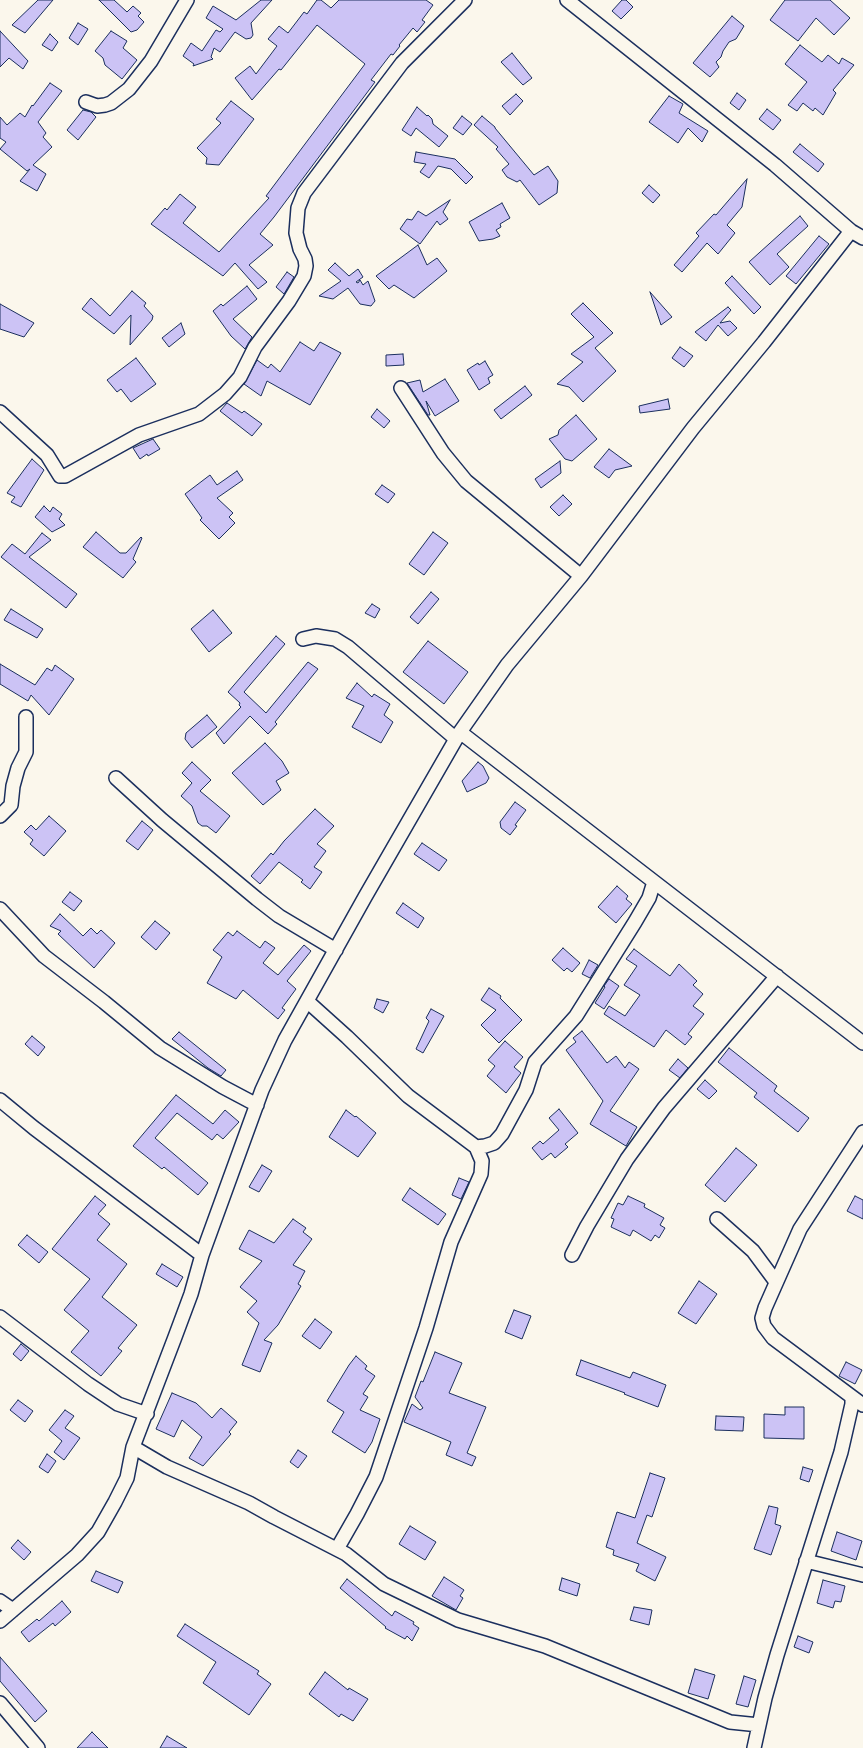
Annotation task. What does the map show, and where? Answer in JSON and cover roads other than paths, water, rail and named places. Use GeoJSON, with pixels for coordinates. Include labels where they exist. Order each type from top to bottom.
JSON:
{"type":"FeatureCollection","features":[{"type":"Feature","properties":{"kind":"street"},"geometry":{"type":"LineString","coordinates":[[86,102],[97,106],[105,105],[111,103],[129,89],[151,61],[187,0]]}},
{"type":"Feature","properties":{"kind":"street"},"geometry":{"type":"LineString","coordinates":[[0,412],[47,454],[60,476],[65,476],[90,464],[139,435],[199,414],[225,394],[240,377],[255,347],[289,301],[304,276],[306,266],[305,259],[300,249],[296,233],[298,208],[304,193],[402,63],[465,0]]}},
{"type":"Feature","properties":{"kind":"street"},"geometry":{"type":"LineString","coordinates":[[567,0],[774,165],[851,230],[863,238]]}},
{"type":"Feature","properties":{"kind":"street"},"geometry":{"type":"LineString","coordinates":[[0,1621],[77,1555],[98,1532],[127,1478],[133,1447],[147,1414],[188,1302],[202,1256],[262,1090],[285,1040],[458,736],[507,665],[580,576],[693,428],[764,342],[851,230]]}},
{"type":"Feature","properties":{"kind":"street"},"geometry":{"type":"LineString","coordinates":[[401,388],[443,453],[466,481],[580,576]]}},
{"type":"Feature","properties":{"kind":"street"},"geometry":{"type":"LineString","coordinates":[[302,639],[316,636],[335,639],[348,647],[458,736],[654,882],[863,1043]]}},
{"type":"Feature","properties":{"kind":"street"},"geometry":{"type":"LineString","coordinates":[[0,816],[10,805],[14,780],[26,752],[26,717]]}},
{"type":"Feature","properties":{"kind":"street"},"geometry":{"type":"LineString","coordinates":[[116,778],[257,899],[280,916],[336,950]]}},
{"type":"Feature","properties":{"kind":"street"},"geometry":{"type":"LineString","coordinates":[[476,1147],[494,1143],[502,1134],[526,1090],[534,1062],[576,1016],[636,922],[654,882]]}},
{"type":"Feature","properties":{"kind":"street"},"geometry":{"type":"LineString","coordinates":[[0,909],[44,956],[104,1002],[160,1048],[223,1088],[257,1105]]}},
{"type":"Feature","properties":{"kind":"street"},"geometry":{"type":"LineString","coordinates":[[572,1255],[587,1226],[627,1159],[664,1108],[777,976]]}},
{"type":"Feature","properties":{"kind":"street"},"geometry":{"type":"LineString","coordinates":[[307,1001],[353,1042],[408,1096],[476,1147],[482,1161],[481,1174],[451,1242],[426,1328],[376,1477],[337,1549]]}},
{"type":"Feature","properties":{"kind":"street"},"geometry":{"type":"LineString","coordinates":[[0,1100],[202,1256]]}},
{"type":"Feature","properties":{"kind":"street"},"geometry":{"type":"LineString","coordinates":[[863,1132],[800,1228],[764,1308],[762,1318],[764,1326],[774,1338],[863,1405]]}},
{"type":"Feature","properties":{"kind":"street"},"geometry":{"type":"LineString","coordinates":[[717,1219],[753,1252],[776,1282]]}},
{"type":"Feature","properties":{"kind":"street"},"geometry":{"type":"LineString","coordinates":[[0,1317],[88,1384],[118,1404],[147,1414]]}},
{"type":"Feature","properties":{"kind":"street"},"geometry":{"type":"LineString","coordinates":[[754,1748],[777,1655],[841,1452],[852,1404],[852,1397]]}},
{"type":"Feature","properties":{"kind":"street"},"geometry":{"type":"LineString","coordinates":[[133,1447],[167,1467],[249,1503],[337,1549],[346,1554],[384,1584],[458,1620],[545,1646],[730,1722],[759,1726]]}},
{"type":"Feature","properties":{"kind":"street"},"geometry":{"type":"LineString","coordinates":[[806,1561],[863,1575]]}},
{"type":"Feature","properties":{"kind":"street"},"geometry":{"type":"LineString","coordinates":[[0,1601],[13,1610]]}},
{"type":"Feature","properties":{"kind":"street"},"geometry":{"type":"LineString","coordinates":[[0,1703],[38,1748]]}}]}
